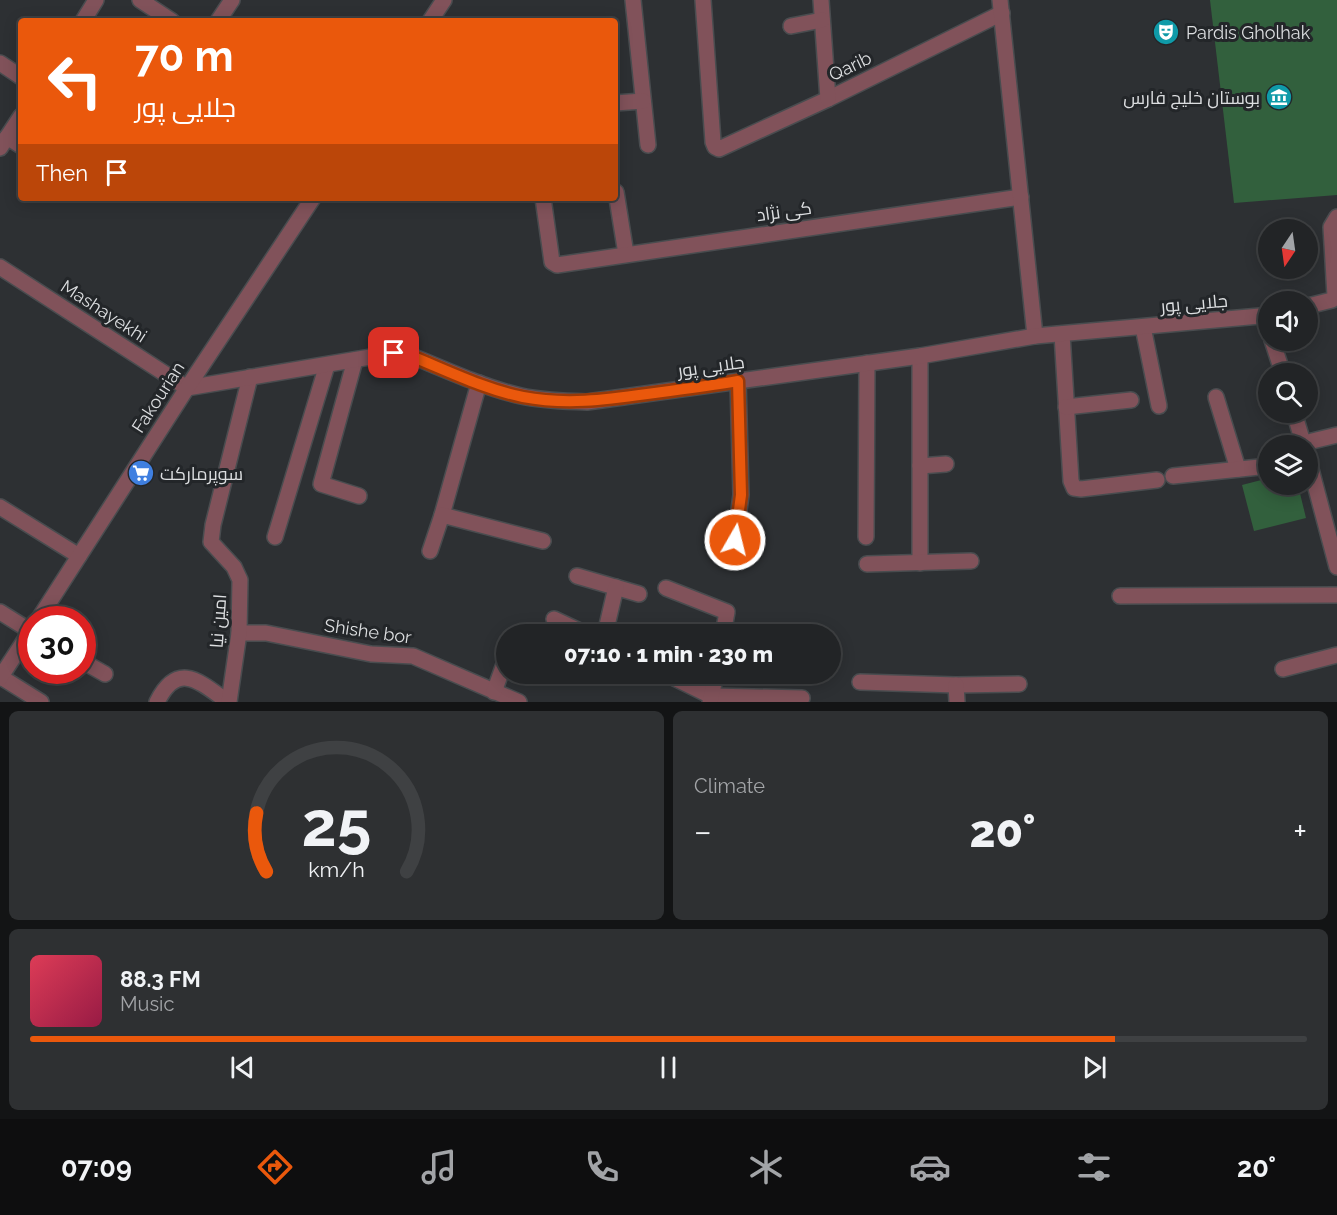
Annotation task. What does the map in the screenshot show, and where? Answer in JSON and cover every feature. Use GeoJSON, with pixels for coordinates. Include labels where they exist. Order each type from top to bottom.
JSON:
{"type":"FeatureCollection","features":[{"type":"Feature","properties":{"kind":"street"},"geometry":{"type":"LineString","coordinates":[[85,18],[96,0]]}},
{"type":"Feature","properties":{"kind":"street"},"geometry":{"type":"LineString","coordinates":[[140,0],[167,18]]}},
{"type":"Feature","properties":{"kind":"street"},"geometry":{"type":"LineString","coordinates":[[220,18],[232,0]]}},
{"type":"Feature","properties":{"kind":"street"},"geometry":{"type":"LineString","coordinates":[[432,18],[444,0]]}},
{"type":"Feature","properties":{"kind":"street"},"geometry":{"type":"LineString","coordinates":[[633,0],[648,145]]}},
{"type":"Feature","properties":{"kind":"street","name":"Qarib"},"geometry":{"type":"LineString","coordinates":[[703,0],[715,147],[720,148],[828,99],[1001,6]]}},
{"type":"Feature","properties":{"kind":"street"},"geometry":{"type":"LineString","coordinates":[[821,0],[828,99]]}},
{"type":"Feature","properties":{"kind":"street"},"geometry":{"type":"LineString","coordinates":[[1001,6],[1035,336]]}},
{"type":"Feature","properties":{"kind":"street"},"geometry":{"type":"LineString","coordinates":[[791,26],[822,20]]}},
{"type":"Feature","properties":{"kind":"street"},"geometry":{"type":"LineString","coordinates":[[0,63],[18,75]]}},
{"type":"Feature","properties":{"kind":"street"},"geometry":{"type":"LineString","coordinates":[[618,103],[643,101]]}},
{"type":"Feature","properties":{"kind":"street"},"geometry":{"type":"LineString","coordinates":[[4,142],[18,121]]}},
{"type":"Feature","properties":{"kind":"street","name":"کی نژاد"},"geometry":{"type":"LineString","coordinates":[[544,201],[554,264],[557,265],[1021,197]]}},
{"type":"Feature","properties":{"kind":"street","name":"Fakourian"},"geometry":{"type":"LineString","coordinates":[[47,606],[311,201]]}},
{"type":"Feature","properties":{"kind":"street"},"geometry":{"type":"LineString","coordinates":[[617,201],[626,254]]}},
{"type":"Feature","properties":{"kind":"street"},"geometry":{"type":"LineString","coordinates":[[1318,304],[1332,300],[1335,296],[1331,227],[1337,217]]}},
{"type":"Feature","properties":{"kind":"street","name":"Mashayekhi"},"geometry":{"type":"LineString","coordinates":[[0,267],[187,388]]}},
{"type":"Feature","properties":{"kind":"street","name":"جلایی پور"},"geometry":{"type":"LineString","coordinates":[[187,388],[327,365],[384,353],[406,354],[479,383],[522,397],[587,402],[920,356],[1035,336],[1258,320]]}},
{"type":"Feature","properties":{"kind":"street"},"geometry":{"type":"LineString","coordinates":[[1143,327],[1159,406]]}},
{"type":"Feature","properties":{"kind":"street"},"geometry":{"type":"LineString","coordinates":[[1062,334],[1071,481],[1074,488],[1157,480]]}},
{"type":"Feature","properties":{"kind":"street"},"geometry":{"type":"LineString","coordinates":[[920,356],[920,563]]}},
{"type":"Feature","properties":{"kind":"street"},"geometry":{"type":"LineString","coordinates":[[355,360],[321,484],[359,496]]}},
{"type":"Feature","properties":{"kind":"street"},"geometry":{"type":"LineString","coordinates":[[866,537],[867,363]]}},
{"type":"Feature","properties":{"kind":"street"},"geometry":{"type":"LineString","coordinates":[[275,537],[327,365]]}},
{"type":"Feature","properties":{"kind":"street","name":"امین نیا"},"geometry":{"type":"LineString","coordinates":[[229,702],[239,633],[238,573],[211,542],[213,525],[250,377]]}},
{"type":"Feature","properties":{"kind":"street"},"geometry":{"type":"LineString","coordinates":[[732,562],[741,495],[738,381]]}},
{"type":"Feature","properties":{"kind":"street"},"geometry":{"type":"LineString","coordinates":[[430,551],[479,383]]}},
{"type":"Feature","properties":{"kind":"street"},"geometry":{"type":"LineString","coordinates":[[1216,397],[1238,469]]}},
{"type":"Feature","properties":{"kind":"street"},"geometry":{"type":"LineString","coordinates":[[1066,407],[1131,400]]}},
{"type":"Feature","properties":{"kind":"street"},"geometry":{"type":"LineString","coordinates":[[1318,447],[1337,435]]}},
{"type":"Feature","properties":{"kind":"street"},"geometry":{"type":"LineString","coordinates":[[920,466],[946,464]]}},
{"type":"Feature","properties":{"kind":"street"},"geometry":{"type":"LineString","coordinates":[[1173,476],[1258,467]]}},
{"type":"Feature","properties":{"kind":"street"},"geometry":{"type":"LineString","coordinates":[[1318,489],[1333,536],[1337,567]]}},
{"type":"Feature","properties":{"kind":"street"},"geometry":{"type":"LineString","coordinates":[[0,507],[79,556]]}},
{"type":"Feature","properties":{"kind":"street"},"geometry":{"type":"LineString","coordinates":[[442,514],[543,541]]}},
{"type":"Feature","properties":{"kind":"street"},"geometry":{"type":"LineString","coordinates":[[867,564],[971,561]]}},
{"type":"Feature","properties":{"kind":"street"},"geometry":{"type":"LineString","coordinates":[[577,576],[639,594]]}},
{"type":"Feature","properties":{"kind":"street"},"geometry":{"type":"LineString","coordinates":[[607,624],[616,587]]}},
{"type":"Feature","properties":{"kind":"street"},"geometry":{"type":"LineString","coordinates":[[666,588],[727,612],[725,624]]}},
{"type":"Feature","properties":{"kind":"street"},"geometry":{"type":"LineString","coordinates":[[1120,596],[1337,595]]}},
{"type":"Feature","properties":{"kind":"street"},"geometry":{"type":"LineString","coordinates":[[0,612],[18,621]]}},
{"type":"Feature","properties":{"kind":"street"},"geometry":{"type":"LineString","coordinates":[[554,619],[565,624]]}},
{"type":"Feature","properties":{"kind":"street","name":"Shishe bor"},"geometry":{"type":"LineString","coordinates":[[239,633],[266,633],[371,654],[412,656],[519,702]]}},
{"type":"Feature","properties":{"kind":"street","name":"Fakourian"},"geometry":{"type":"LineString","coordinates":[[0,677],[18,650]]}},
{"type":"Feature","properties":{"kind":"street"},"geometry":{"type":"LineString","coordinates":[[1283,669],[1337,655]]}},
{"type":"Feature","properties":{"kind":"street"},"geometry":{"type":"LineString","coordinates":[[96,669],[105,674]]}},
{"type":"Feature","properties":{"kind":"street"},"geometry":{"type":"LineString","coordinates":[[0,677],[41,702]]}},
{"type":"Feature","properties":{"kind":"street"},"geometry":{"type":"LineString","coordinates":[[157,702],[172,681],[190,678],[229,702]]}},
{"type":"Feature","properties":{"kind":"street"},"geometry":{"type":"LineString","coordinates":[[860,682],[1019,684]]}},
{"type":"Feature","properties":{"kind":"street"},"geometry":{"type":"LineString","coordinates":[[494,692],[497,684]]}},
{"type":"Feature","properties":{"kind":"street"},"geometry":{"type":"LineString","coordinates":[[684,684],[711,699],[802,698]]}},
{"type":"Feature","properties":{"kind":"street"},"geometry":{"type":"LineString","coordinates":[[711,699],[714,684]]}},
{"type":"Feature","properties":{"kind":"street"},"geometry":{"type":"LineString","coordinates":[[956,685],[957,702]]}},
{"type":"Feature","properties":{"kind":"green space","name":"بوستان خلیج فارس"},"geometry":{"type":"Polygon","coordinates":[[[1210,0],[1337,0],[1337,195],[1234,203],[1210,0]]]}},
{"type":"Feature","properties":{"kind":"green space"},"geometry":{"type":"Polygon","coordinates":[[[1258,481],[1258,495],[1300,495],[1306,518],[1254,531],[1242,485],[1258,481]]]}},
{"type":"Feature","properties":{"kind":"place","name":"Pardis Gholhak"},"geometry":{"type":"Point","coordinates":[1166,32]}},
{"type":"Feature","properties":{"kind":"place","name":"بوستان خلیج فارس"},"geometry":{"type":"Point","coordinates":[1279,97]}},
{"type":"Feature","properties":{"kind":"place","name":"سوپرمارکت"},"geometry":{"type":"Point","coordinates":[141,473]}},
{"type":"Feature","properties":{"kind":"route"},"geometry":{"type":"LineString","coordinates":[[394,353],[406,354],[479,383],[522,397],[555,401],[587,402],[738,381],[741,495],[735,540]]}}]}
